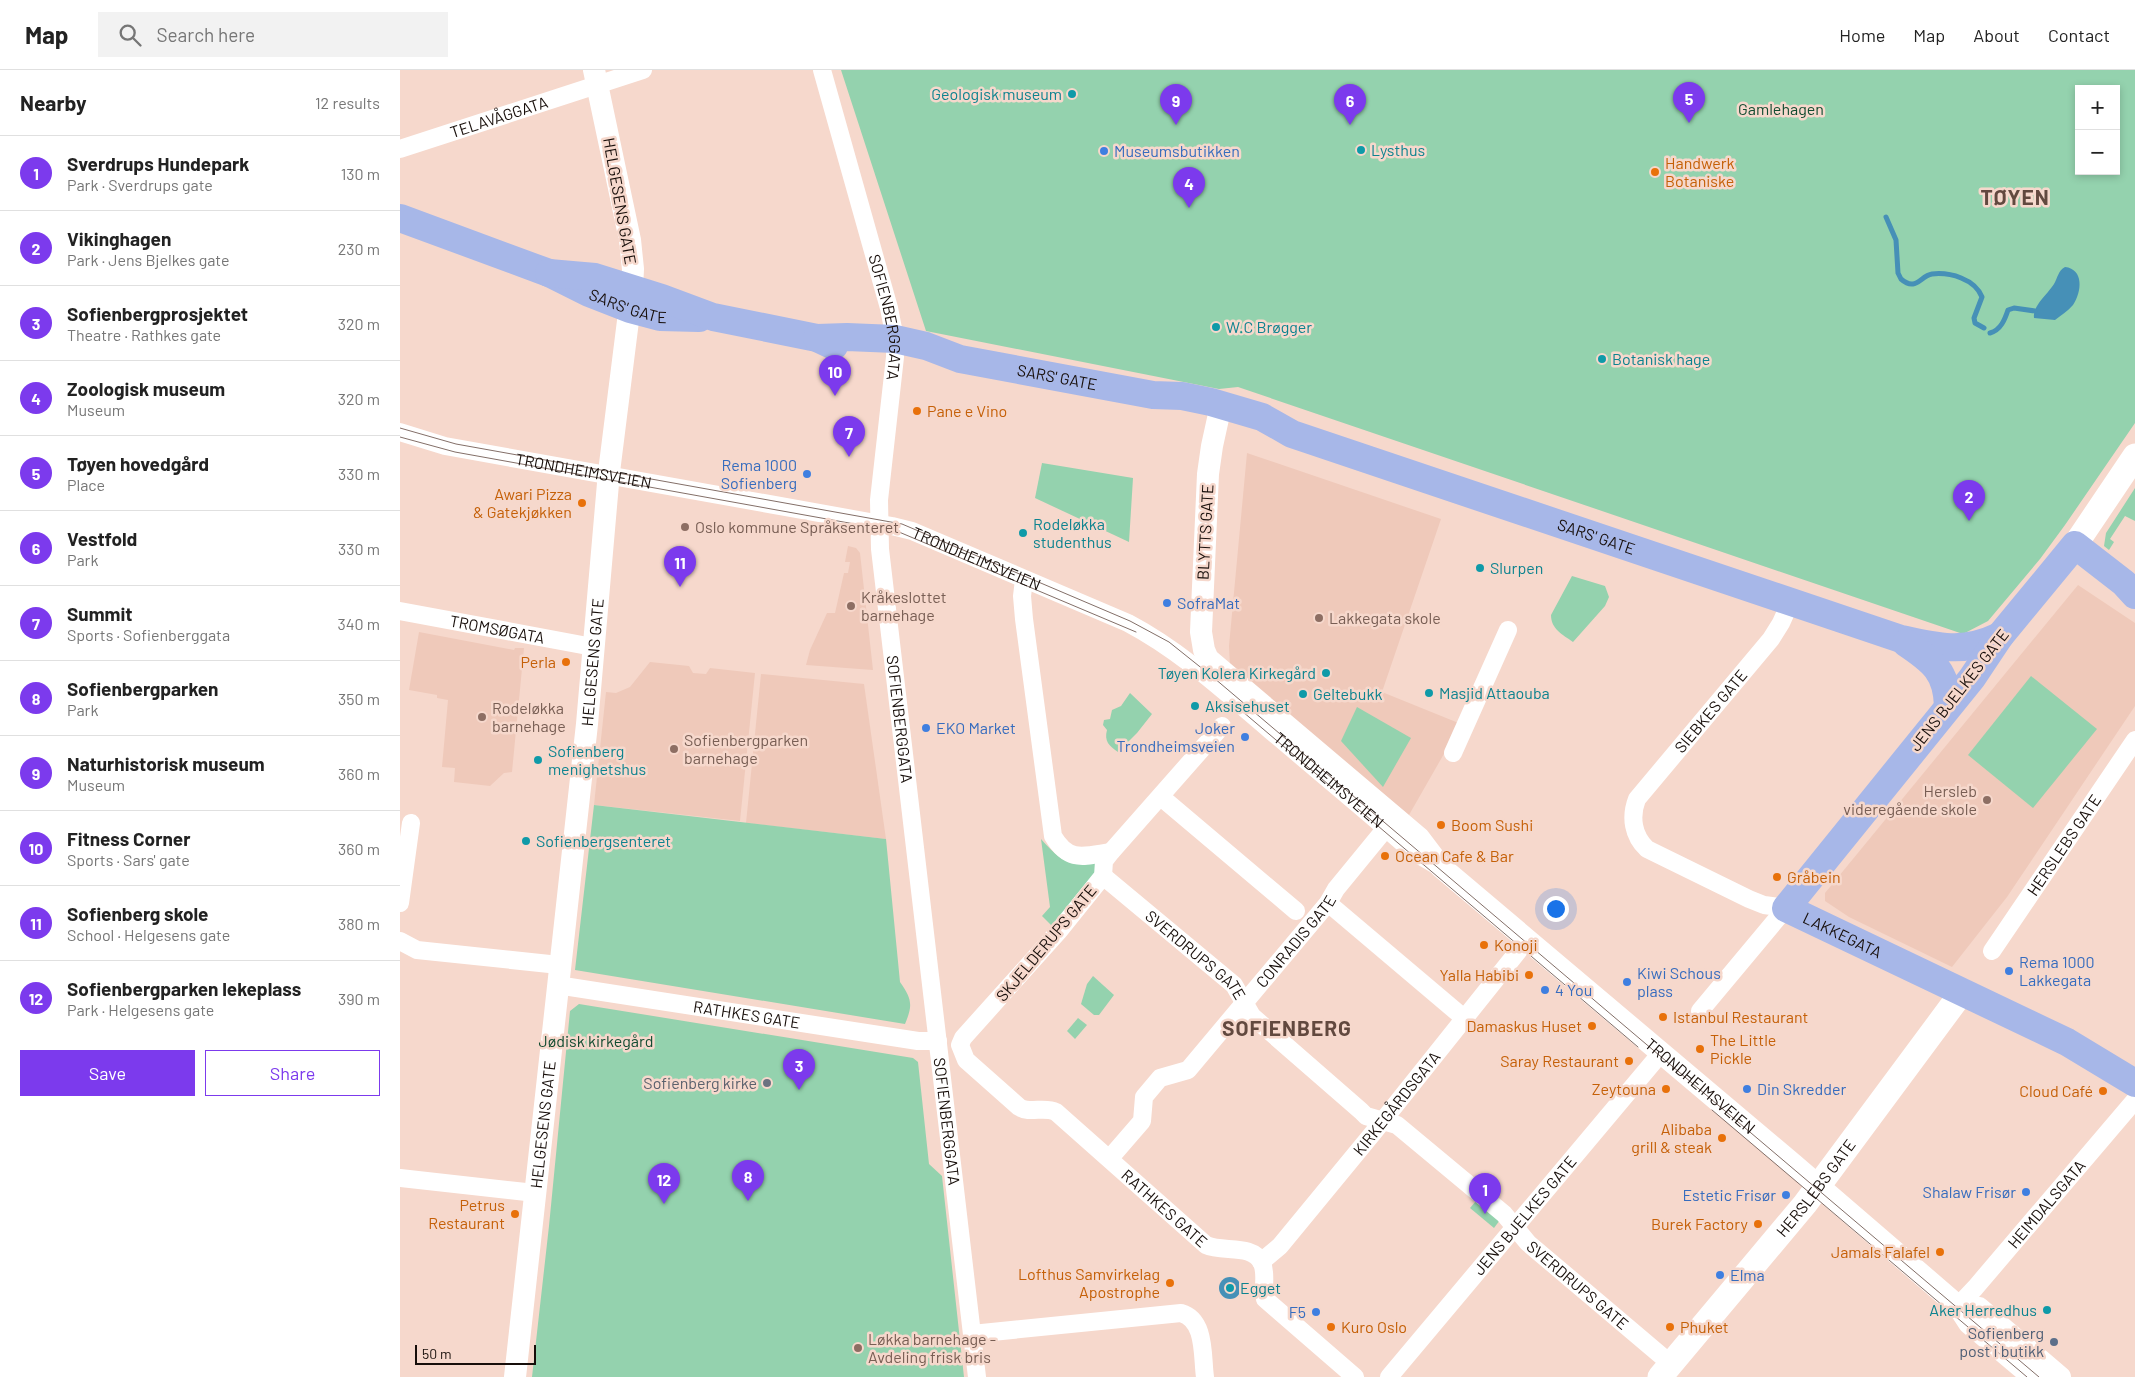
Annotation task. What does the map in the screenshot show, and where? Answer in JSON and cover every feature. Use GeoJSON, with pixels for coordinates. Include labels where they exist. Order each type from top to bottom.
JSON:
{"type":"FeatureCollection","features":[{"type":"Feature","properties":{"kind":"main road","name":"SARS' GATE"},"geometry":{"type":"LineString","coordinates":[[400,218],[549,272],[595,277],[631,299],[678,303],[713,318],[817,338],[847,337],[895,348],[924,361],[960,359],[1153,395],[1178,410],[1220,412],[1260,432],[1292,434],[1901,640],[1941,647],[1962,648],[1978,646],[2000,636]]}},
{"type":"Feature","properties":{"kind":"main road","name":"JENS BJELKES GATE"},"geometry":{"type":"LineString","coordinates":[[1786,908],[1972,678],[2000,636],[2070,552],[2135,456]]}},
{"type":"Feature","properties":{"kind":"main road"},"geometry":{"type":"LineString","coordinates":[[2070,552],[2124,583],[2135,595]]}},
{"type":"Feature","properties":{"kind":"main road"},"geometry":{"type":"LineString","coordinates":[[2070,552],[2116,594],[2135,600]]}},
{"type":"Feature","properties":{"kind":"main road","name":"SARS' GATE"},"geometry":{"type":"LineString","coordinates":[[1901,640],[1929,659],[1941,673],[1947,688],[1948,706]]}},
{"type":"Feature","properties":{"kind":"main road","name":"LAKKEGATA"},"geometry":{"type":"LineString","coordinates":[[1786,908],[2067,1042],[2135,1083]]}},
{"type":"Feature","properties":{"kind":"main road","name":"HERSLEBS GATE"},"geometry":{"type":"LineString","coordinates":[[1665,1370],[1819,1187],[1962,991]]}},
{"type":"Feature","properties":{"kind":"main road","name":"LAKKEGATA"},"geometry":{"type":"LineString","coordinates":[[2067,1042],[2135,1067]]}},
{"type":"Feature","properties":{"kind":"street","name":"TELAVÅGGATA"},"geometry":{"type":"LineString","coordinates":[[400,149],[596,78],[644,70]]}},
{"type":"Feature","properties":{"kind":"street","name":"SOFIENBERGGATA"},"geometry":{"type":"LineString","coordinates":[[822,70],[889,308],[895,348],[879,500],[879,524],[895,683],[977,1377]]}},
{"type":"Feature","properties":{"kind":"street","name":"HELGESENS GATE"},"geometry":{"type":"LineString","coordinates":[[515,1377],[587,724],[608,476],[631,299],[633,269],[630,240],[596,78]]}},
{"type":"Feature","properties":{"kind":"street","name":"BLYTTS GATE"},"geometry":{"type":"LineString","coordinates":[[1208,659],[1202,641],[1201,622],[1208,474],[1220,412]]}},
{"type":"Feature","properties":{"kind":"street","name":"TRONDHEIMSVEIEN"},"geometry":{"type":"LineString","coordinates":[[400,432],[445,446],[912,531],[1128,623],[1177,652],[1412,851],[1441,868],[1958,1306],[1969,1323],[2033,1377]]}},
{"type":"Feature","properties":{"kind":"street"},"geometry":{"type":"LineString","coordinates":[[1024,580],[1022,589],[1023,604],[1053,836],[1065,851],[1074,856],[1111,852]]}},
{"type":"Feature","properties":{"kind":"street","name":"SIEBKES GATE"},"geometry":{"type":"LineString","coordinates":[[1632,818],[1636,799],[1771,638],[1782,623],[1790,603]]}},
{"type":"Feature","properties":{"kind":"street","name":"TROMSØGATA"},"geometry":{"type":"LineString","coordinates":[[400,611],[593,647]]}},
{"type":"Feature","properties":{"kind":"street"},"geometry":{"type":"LineString","coordinates":[[1453,754],[1508,630]]}},
{"type":"Feature","properties":{"kind":"street","name":"TRONDHEIMSVEIEN"},"geometry":{"type":"LineString","coordinates":[[1208,659],[1419,838],[1441,868]]}},
{"type":"Feature","properties":{"kind":"street","name":"SKJELDERUPS GATE"},"geometry":{"type":"LineString","coordinates":[[960,1045],[964,1038],[1058,932],[1103,876],[1104,861],[1111,852],[1222,726]]}},
{"type":"Feature","properties":{"kind":"street","name":"HERSLEBS GATE"},"geometry":{"type":"LineString","coordinates":[[1992,950],[2135,740]]}},
{"type":"Feature","properties":{"kind":"street"},"geometry":{"type":"LineString","coordinates":[[1161,797],[1296,911]]}},
{"type":"Feature","properties":{"kind":"street","name":"LAKKEGATA"},"geometry":{"type":"LineString","coordinates":[[1632,818],[1641,843],[1647,849],[1749,899],[1764,905],[1786,908]]}},
{"type":"Feature","properties":{"kind":"street"},"geometry":{"type":"LineString","coordinates":[[400,903],[411,823]]}},
{"type":"Feature","properties":{"kind":"street","name":"CONRADIS GATE"},"geometry":{"type":"LineString","coordinates":[[1110,1158],[1142,1121],[1144,1097],[1160,1078],[1188,1070],[1328,903],[1336,889],[1386,828]]}},
{"type":"Feature","properties":{"kind":"street","name":"SVERDRUPS GATE"},"geometry":{"type":"LineString","coordinates":[[1103,876],[1234,985],[1252,1016],[1361,1112],[1366,1116],[1397,1125],[1504,1214],[1528,1243],[1665,1370]]}},
{"type":"Feature","properties":{"kind":"street"},"geometry":{"type":"LineString","coordinates":[[1328,903],[1464,1018]]}},
{"type":"Feature","properties":{"kind":"street","name":"JENS BJELKES GATE"},"geometry":{"type":"LineString","coordinates":[[1700,1011],[1786,908]]}},
{"type":"Feature","properties":{"kind":"street","name":"KIRKEGÅRDSGATA"},"geometry":{"type":"LineString","coordinates":[[1261,1262],[1280,1246],[1527,940]]}},
{"type":"Feature","properties":{"kind":"street","name":"RATHKES GATE"},"geometry":{"type":"LineString","coordinates":[[400,941],[417,950],[909,1039],[938,1042]]}},
{"type":"Feature","properties":{"kind":"street","name":"RATHKES GATE"},"geometry":{"type":"LineString","coordinates":[[960,1045],[966,1060],[1019,1107],[1024,1110],[1047,1109],[1056,1112],[1206,1245],[1220,1249],[1236,1249],[1249,1252],[1261,1262]]}},
{"type":"Feature","properties":{"kind":"street","name":"JENS BJELKES GATE"},"geometry":{"type":"LineString","coordinates":[[1389,1377],[1661,1053]]}},
{"type":"Feature","properties":{"kind":"street","name":"HEIMDALSGATA"},"geometry":{"type":"LineString","coordinates":[[1958,1306],[2135,1100]]}},
{"type":"Feature","properties":{"kind":"street"},"geometry":{"type":"LineString","coordinates":[[400,1178],[535,1193]]}},
{"type":"Feature","properties":{"kind":"street"},"geometry":{"type":"LineString","coordinates":[[1261,1262],[1266,1285],[1265,1299],[1355,1377]]}},
{"type":"Feature","properties":{"kind":"street","name":"TRONDHEIMSVEIEN"},"geometry":{"type":"LineString","coordinates":[[1958,1306],[1979,1308],[2060,1377]]}},
{"type":"Feature","properties":{"kind":"street"},"geometry":{"type":"LineString","coordinates":[[972,1334],[1184,1313],[1192,1319],[1200,1334],[1205,1377]]}},
{"type":"Feature","properties":{"kind":"shaded area","name":"Lakkegata skole"},"geometry":{"type":"Polygon","coordinates":[[[1247,453],[1441,519],[1382,692],[1461,724],[1409,815],[1230,667],[1229,646],[1247,453]]]}},
{"type":"Feature","properties":{"kind":"shaded area","name":"Kråkeslottet barnehage"},"geometry":{"type":"Polygon","coordinates":[[[848,546],[856,548],[860,553],[873,670],[806,665],[810,650],[827,613],[835,613],[844,573],[848,573],[850,562],[845,562],[848,546]]]}},
{"type":"Feature","properties":{"kind":"shaded area","name":"Hersleb videregående skole"},"geometry":{"type":"Polygon","coordinates":[[[2078,585],[2135,623],[2135,706],[2007,897],[1952,967],[1849,917],[1825,901],[1825,893],[2078,585]]]}},
{"type":"Feature","properties":{"kind":"shaded area","name":"Rodeløkka barnehage"},"geometry":{"type":"Polygon","coordinates":[[[419,632],[514,650],[515,648],[524,648],[512,772],[504,773],[490,786],[454,782],[455,768],[442,767],[448,700],[437,698],[437,695],[409,690],[419,632]]]}},
{"type":"Feature","properties":{"kind":"shaded area","name":"Sofienbergparken barnehage"},"geometry":{"type":"Polygon","coordinates":[[[650,662],[689,666],[693,673],[706,674],[710,668],[755,673],[740,821],[594,805],[606,692],[616,693],[630,687],[650,662]]]}},
{"type":"Feature","properties":{"kind":"shaded area"},"geometry":{"type":"Polygon","coordinates":[[[761,674],[864,684],[886,839],[746,823],[761,674]]]}},
{"type":"Feature","properties":{"kind":"green space","name":"Botanisk hage"},"geometry":{"type":"Polygon","coordinates":[[[841,70],[2135,70],[2135,423],[2040,559],[1988,621],[1963,634],[1238,387],[1219,389],[926,331],[841,70]]]}},
{"type":"Feature","properties":{"kind":"green space"},"geometry":{"type":"Polygon","coordinates":[[[1042,463],[1133,478],[1129,542],[1035,498],[1042,463]]]}},
{"type":"Feature","properties":{"kind":"green space"},"geometry":{"type":"Polygon","coordinates":[[[2135,488],[2135,521],[2125,516],[2110,539],[2114,542],[2109,550],[2104,546],[2106,533],[2135,488]]]}},
{"type":"Feature","properties":{"kind":"green space"},"geometry":{"type":"Polygon","coordinates":[[[1572,576],[1605,586],[1609,597],[1605,606],[1573,642],[1555,628],[1551,620],[1551,615],[1572,576]]]}},
{"type":"Feature","properties":{"kind":"green space"},"geometry":{"type":"Polygon","coordinates":[[[2031,676],[2097,729],[2033,808],[1968,755],[2031,676]]]}},
{"type":"Feature","properties":{"kind":"green space"},"geometry":{"type":"Polygon","coordinates":[[[1130,693],[1152,714],[1118,752],[1107,740],[1107,730],[1103,725],[1104,720],[1110,719],[1112,710],[1121,706],[1130,693]]]}},
{"type":"Feature","properties":{"kind":"green space"},"geometry":{"type":"Polygon","coordinates":[[[1357,707],[1411,738],[1383,787],[1341,741],[1357,707]]]}},
{"type":"Feature","properties":{"kind":"green space"},"geometry":{"type":"Polygon","coordinates":[[[594,805],[886,839],[900,982],[910,1002],[905,1024],[575,970],[594,805]]]}},
{"type":"Feature","properties":{"kind":"green space"},"geometry":{"type":"Polygon","coordinates":[[[1041,839],[1056,854],[1069,862],[1104,861],[1058,932],[1042,916],[1050,907],[1041,839]]]}},
{"type":"Feature","properties":{"kind":"green space"},"geometry":{"type":"Polygon","coordinates":[[[1093,976],[1114,995],[1099,1015],[1094,1015],[1081,1004],[1087,984],[1093,976]]]}},
{"type":"Feature","properties":{"kind":"green space","name":"Jødisk kirkegård"},"geometry":{"type":"Polygon","coordinates":[[[579,1004],[913,1058],[918,1062],[929,1164],[942,1176],[964,1377],[532,1377],[570,1011],[579,1004]]]}},
{"type":"Feature","properties":{"kind":"green space"},"geometry":{"type":"Polygon","coordinates":[[[1078,1018],[1087,1025],[1075,1039],[1067,1031],[1078,1018]]]}},
{"type":"Feature","properties":{"kind":"green space"},"geometry":{"type":"Polygon","coordinates":[[[1476,1201],[1500,1220],[1494,1228],[1470,1208],[1476,1201]]]}},
{"type":"Feature","properties":{"kind":"water"},"geometry":{"type":"Polygon","coordinates":[[[2065,267],[2076,272],[2080,282],[2078,294],[2073,305],[2055,320],[2034,318],[2038,304],[2054,284],[2059,272],[2065,267]]]}},
{"type":"Feature","properties":{"kind":"water"},"geometry":{"type":"Polygon","coordinates":[[[1230,1277],[1238,1280],[1241,1288],[1238,1296],[1230,1299],[1222,1296],[1219,1288],[1222,1280],[1230,1277]]]}},
{"type":"Feature","properties":{"kind":"waterway"},"geometry":{"type":"LineString","coordinates":[[1886,217],[1896,240],[1898,273],[1901,279],[1906,283],[1914,284],[1928,275],[1946,274],[1968,281],[1979,291],[1982,297],[1974,318],[1975,323],[1984,328]]}},
{"type":"Feature","properties":{"kind":"waterway"},"geometry":{"type":"LineString","coordinates":[[1990,333],[2000,327],[2008,310],[2014,308],[2035,311]]}},
{"type":"Feature","properties":{"kind":"tram line"},"geometry":{"type":"LineString","coordinates":[[400,428],[456,444],[902,524],[1130,621],[1169,642],[1214,678],[2039,1377]]}},
{"type":"Feature","properties":{"kind":"tram line"},"geometry":{"type":"LineString","coordinates":[[400,437],[455,452],[899,532],[1136,632]]}},
{"type":"Feature","properties":{"kind":"tram line"},"geometry":{"type":"LineString","coordinates":[[1236,706],[1335,790]]}},
{"type":"Feature","properties":{"kind":"tram line"},"geometry":{"type":"LineString","coordinates":[[1358,809],[1638,1047]]}},
{"type":"Feature","properties":{"kind":"tram line"},"geometry":{"type":"LineString","coordinates":[[1712,1110],[2027,1377]]}},
{"type":"Feature","properties":{"kind":"place","name":"Geologisk museum"},"geometry":{"type":"Point","coordinates":[1072,94]}},
{"type":"Feature","properties":{"kind":"place","name":"Tøyen hovedgård"},"geometry":{"type":"Point","coordinates":[1689,123]}},
{"type":"Feature","properties":{"kind":"place","name":"Naturhistorisk museum"},"geometry":{"type":"Point","coordinates":[1176,125]}},
{"type":"Feature","properties":{"kind":"place","name":"Vestfold"},"geometry":{"type":"Point","coordinates":[1350,125]}},
{"type":"Feature","properties":{"kind":"place","name":"Lysthus"},"geometry":{"type":"Point","coordinates":[1361,150]}},
{"type":"Feature","properties":{"kind":"place","name":"Museumsbutikken"},"geometry":{"type":"Point","coordinates":[1104,151]}},
{"type":"Feature","properties":{"kind":"place","name":"Handwerk Botaniske"},"geometry":{"type":"Point","coordinates":[1655,172]}},
{"type":"Feature","properties":{"kind":"place","name":"Zoologisk museum"},"geometry":{"type":"Point","coordinates":[1189,208]}},
{"type":"Feature","properties":{"kind":"place","name":"W.C Brøgger"},"geometry":{"type":"Point","coordinates":[1216,327]}},
{"type":"Feature","properties":{"kind":"place","name":"Botanisk hage"},"geometry":{"type":"Point","coordinates":[1602,359]}},
{"type":"Feature","properties":{"kind":"place","name":"Fitness Corner"},"geometry":{"type":"Point","coordinates":[835,396]}},
{"type":"Feature","properties":{"kind":"place","name":"Pane e Vino"},"geometry":{"type":"Point","coordinates":[917,411]}},
{"type":"Feature","properties":{"kind":"place","name":"Summit"},"geometry":{"type":"Point","coordinates":[849,457]}},
{"type":"Feature","properties":{"kind":"place","name":"Rema 1000 Sofienberg"},"geometry":{"type":"Point","coordinates":[807,474]}},
{"type":"Feature","properties":{"kind":"place","name":"Awari Pizza & Gatekjøkken"},"geometry":{"type":"Point","coordinates":[582,503]}},
{"type":"Feature","properties":{"kind":"place","name":"Vikinghagen"},"geometry":{"type":"Point","coordinates":[1969,521]}},
{"type":"Feature","properties":{"kind":"place","name":"Oslo kommune Språksenteret"},"geometry":{"type":"Point","coordinates":[685,527]}},
{"type":"Feature","properties":{"kind":"place","name":"Rodeløkka studenthus"},"geometry":{"type":"Point","coordinates":[1023,533]}},
{"type":"Feature","properties":{"kind":"place","name":"Slurpen"},"geometry":{"type":"Point","coordinates":[1480,568]}},
{"type":"Feature","properties":{"kind":"place","name":"Sofienberg skole"},"geometry":{"type":"Point","coordinates":[680,587]}},
{"type":"Feature","properties":{"kind":"place","name":"SofraMat"},"geometry":{"type":"Point","coordinates":[1167,603]}},
{"type":"Feature","properties":{"kind":"place","name":"Kråkeslottet barnehage"},"geometry":{"type":"Point","coordinates":[851,606]}},
{"type":"Feature","properties":{"kind":"place","name":"Lakkegata skole"},"geometry":{"type":"Point","coordinates":[1319,618]}},
{"type":"Feature","properties":{"kind":"place","name":"Perla"},"geometry":{"type":"Point","coordinates":[566,662]}},
{"type":"Feature","properties":{"kind":"place","name":"Tøyen Kolera Kirkegård"},"geometry":{"type":"Point","coordinates":[1326,673]}},
{"type":"Feature","properties":{"kind":"place","name":"Masjid Attaouba"},"geometry":{"type":"Point","coordinates":[1429,693]}},
{"type":"Feature","properties":{"kind":"place","name":"Geltebukk"},"geometry":{"type":"Point","coordinates":[1303,694]}},
{"type":"Feature","properties":{"kind":"place","name":"Aksisehuset"},"geometry":{"type":"Point","coordinates":[1195,706]}},
{"type":"Feature","properties":{"kind":"place","name":"Rodeløkka barnehage"},"geometry":{"type":"Point","coordinates":[482,717]}},
{"type":"Feature","properties":{"kind":"place","name":"EKO Market"},"geometry":{"type":"Point","coordinates":[926,728]}},
{"type":"Feature","properties":{"kind":"place","name":"Joker Trondheimsveien"},"geometry":{"type":"Point","coordinates":[1245,737]}},
{"type":"Feature","properties":{"kind":"place","name":"Sofienbergparken barnehage"},"geometry":{"type":"Point","coordinates":[674,749]}},
{"type":"Feature","properties":{"kind":"place","name":"Sofienberg menighetshus"},"geometry":{"type":"Point","coordinates":[538,760]}},
{"type":"Feature","properties":{"kind":"place","name":"Hersleb videregående skole"},"geometry":{"type":"Point","coordinates":[1987,800]}},
{"type":"Feature","properties":{"kind":"place","name":"Boom Sushi"},"geometry":{"type":"Point","coordinates":[1441,825]}},
{"type":"Feature","properties":{"kind":"place","name":"Sofienbergsenteret"},"geometry":{"type":"Point","coordinates":[526,841]}},
{"type":"Feature","properties":{"kind":"place","name":"Ocean Cafe & Bar"},"geometry":{"type":"Point","coordinates":[1385,856]}},
{"type":"Feature","properties":{"kind":"place","name":"Gråbein"},"geometry":{"type":"Point","coordinates":[1777,877]}},
{"type":"Feature","properties":{"kind":"place","name":"Konoji"},"geometry":{"type":"Point","coordinates":[1484,945]}},
{"type":"Feature","properties":{"kind":"place","name":"Rema 1000 Lakkegata"},"geometry":{"type":"Point","coordinates":[2009,971]}},
{"type":"Feature","properties":{"kind":"place","name":"Yalla Habibi"},"geometry":{"type":"Point","coordinates":[1529,975]}},
{"type":"Feature","properties":{"kind":"place","name":"Kiwi Schous plass"},"geometry":{"type":"Point","coordinates":[1627,982]}},
{"type":"Feature","properties":{"kind":"place","name":"4 You"},"geometry":{"type":"Point","coordinates":[1545,990]}},
{"type":"Feature","properties":{"kind":"place","name":"Istanbul Restaurant"},"geometry":{"type":"Point","coordinates":[1663,1017]}},
{"type":"Feature","properties":{"kind":"place","name":"Damaskus Huset"},"geometry":{"type":"Point","coordinates":[1592,1026]}},
{"type":"Feature","properties":{"kind":"place","name":"The Little Pickle"},"geometry":{"type":"Point","coordinates":[1700,1049]}},
{"type":"Feature","properties":{"kind":"place","name":"Saray Restaurant"},"geometry":{"type":"Point","coordinates":[1629,1061]}},
{"type":"Feature","properties":{"kind":"place","name":"Sofienberg kirke"},"geometry":{"type":"Point","coordinates":[767,1083]}},
{"type":"Feature","properties":{"kind":"place","name":"Zeytouna"},"geometry":{"type":"Point","coordinates":[1666,1089]}},
{"type":"Feature","properties":{"kind":"place","name":"Din Skredder"},"geometry":{"type":"Point","coordinates":[1747,1089]}},
{"type":"Feature","properties":{"kind":"place","name":"Sofienbergprosjektet"},"geometry":{"type":"Point","coordinates":[799,1090]}},
{"type":"Feature","properties":{"kind":"place","name":"Cloud Café"},"geometry":{"type":"Point","coordinates":[2103,1091]}},
{"type":"Feature","properties":{"kind":"place","name":"Alibaba grill & steak"},"geometry":{"type":"Point","coordinates":[1722,1138]}},
{"type":"Feature","properties":{"kind":"place","name":"Shalaw Frisør"},"geometry":{"type":"Point","coordinates":[2026,1192]}},
{"type":"Feature","properties":{"kind":"place","name":"Estetic Frisør"},"geometry":{"type":"Point","coordinates":[1786,1195]}},
{"type":"Feature","properties":{"kind":"place","name":"Sofienbergparken"},"geometry":{"type":"Point","coordinates":[748,1201]}},
{"type":"Feature","properties":{"kind":"place","name":"Sofienbergparken lekeplass"},"geometry":{"type":"Point","coordinates":[664,1204]}},
{"type":"Feature","properties":{"kind":"place","name":"Petrus Restaurant"},"geometry":{"type":"Point","coordinates":[515,1214]}},
{"type":"Feature","properties":{"kind":"place","name":"Sverdrups Hundepark"},"geometry":{"type":"Point","coordinates":[1485,1214]}},
{"type":"Feature","properties":{"kind":"place","name":"Burek Factory"},"geometry":{"type":"Point","coordinates":[1758,1224]}},
{"type":"Feature","properties":{"kind":"place","name":"Jamals Falafel"},"geometry":{"type":"Point","coordinates":[1940,1252]}},
{"type":"Feature","properties":{"kind":"place","name":"Elma"},"geometry":{"type":"Point","coordinates":[1720,1275]}},
{"type":"Feature","properties":{"kind":"place","name":"Lofthus Samvirkelag Apostrophe"},"geometry":{"type":"Point","coordinates":[1170,1283]}},
{"type":"Feature","properties":{"kind":"place","name":"Egget"},"geometry":{"type":"Point","coordinates":[1230,1288]}},
{"type":"Feature","properties":{"kind":"place","name":"Aker Herredhus"},"geometry":{"type":"Point","coordinates":[2047,1310]}},
{"type":"Feature","properties":{"kind":"place","name":"F5"},"geometry":{"type":"Point","coordinates":[1316,1312]}},
{"type":"Feature","properties":{"kind":"place","name":"Kuro Oslo"},"geometry":{"type":"Point","coordinates":[1331,1327]}},
{"type":"Feature","properties":{"kind":"place","name":"Phuket"},"geometry":{"type":"Point","coordinates":[1670,1327]}},
{"type":"Feature","properties":{"kind":"place","name":"Sofienberg post i butikk"},"geometry":{"type":"Point","coordinates":[2054,1342]}},
{"type":"Feature","properties":{"kind":"place","name":"Løkka barnehage - Avdeling frisk bris"},"geometry":{"type":"Point","coordinates":[858,1348]}},
{"type":"Feature","properties":{"kind":"district","name":"TØYEN"},"geometry":{"type":"Point","coordinates":[2015,198]}},
{"type":"Feature","properties":{"kind":"district","name":"SOFIENBERG"},"geometry":{"type":"Point","coordinates":[1287,1029]}},
{"type":"Feature","properties":{"kind":"park label","name":"Gamlehagen"},"geometry":{"type":"Point","coordinates":[1781,109]}}]}
